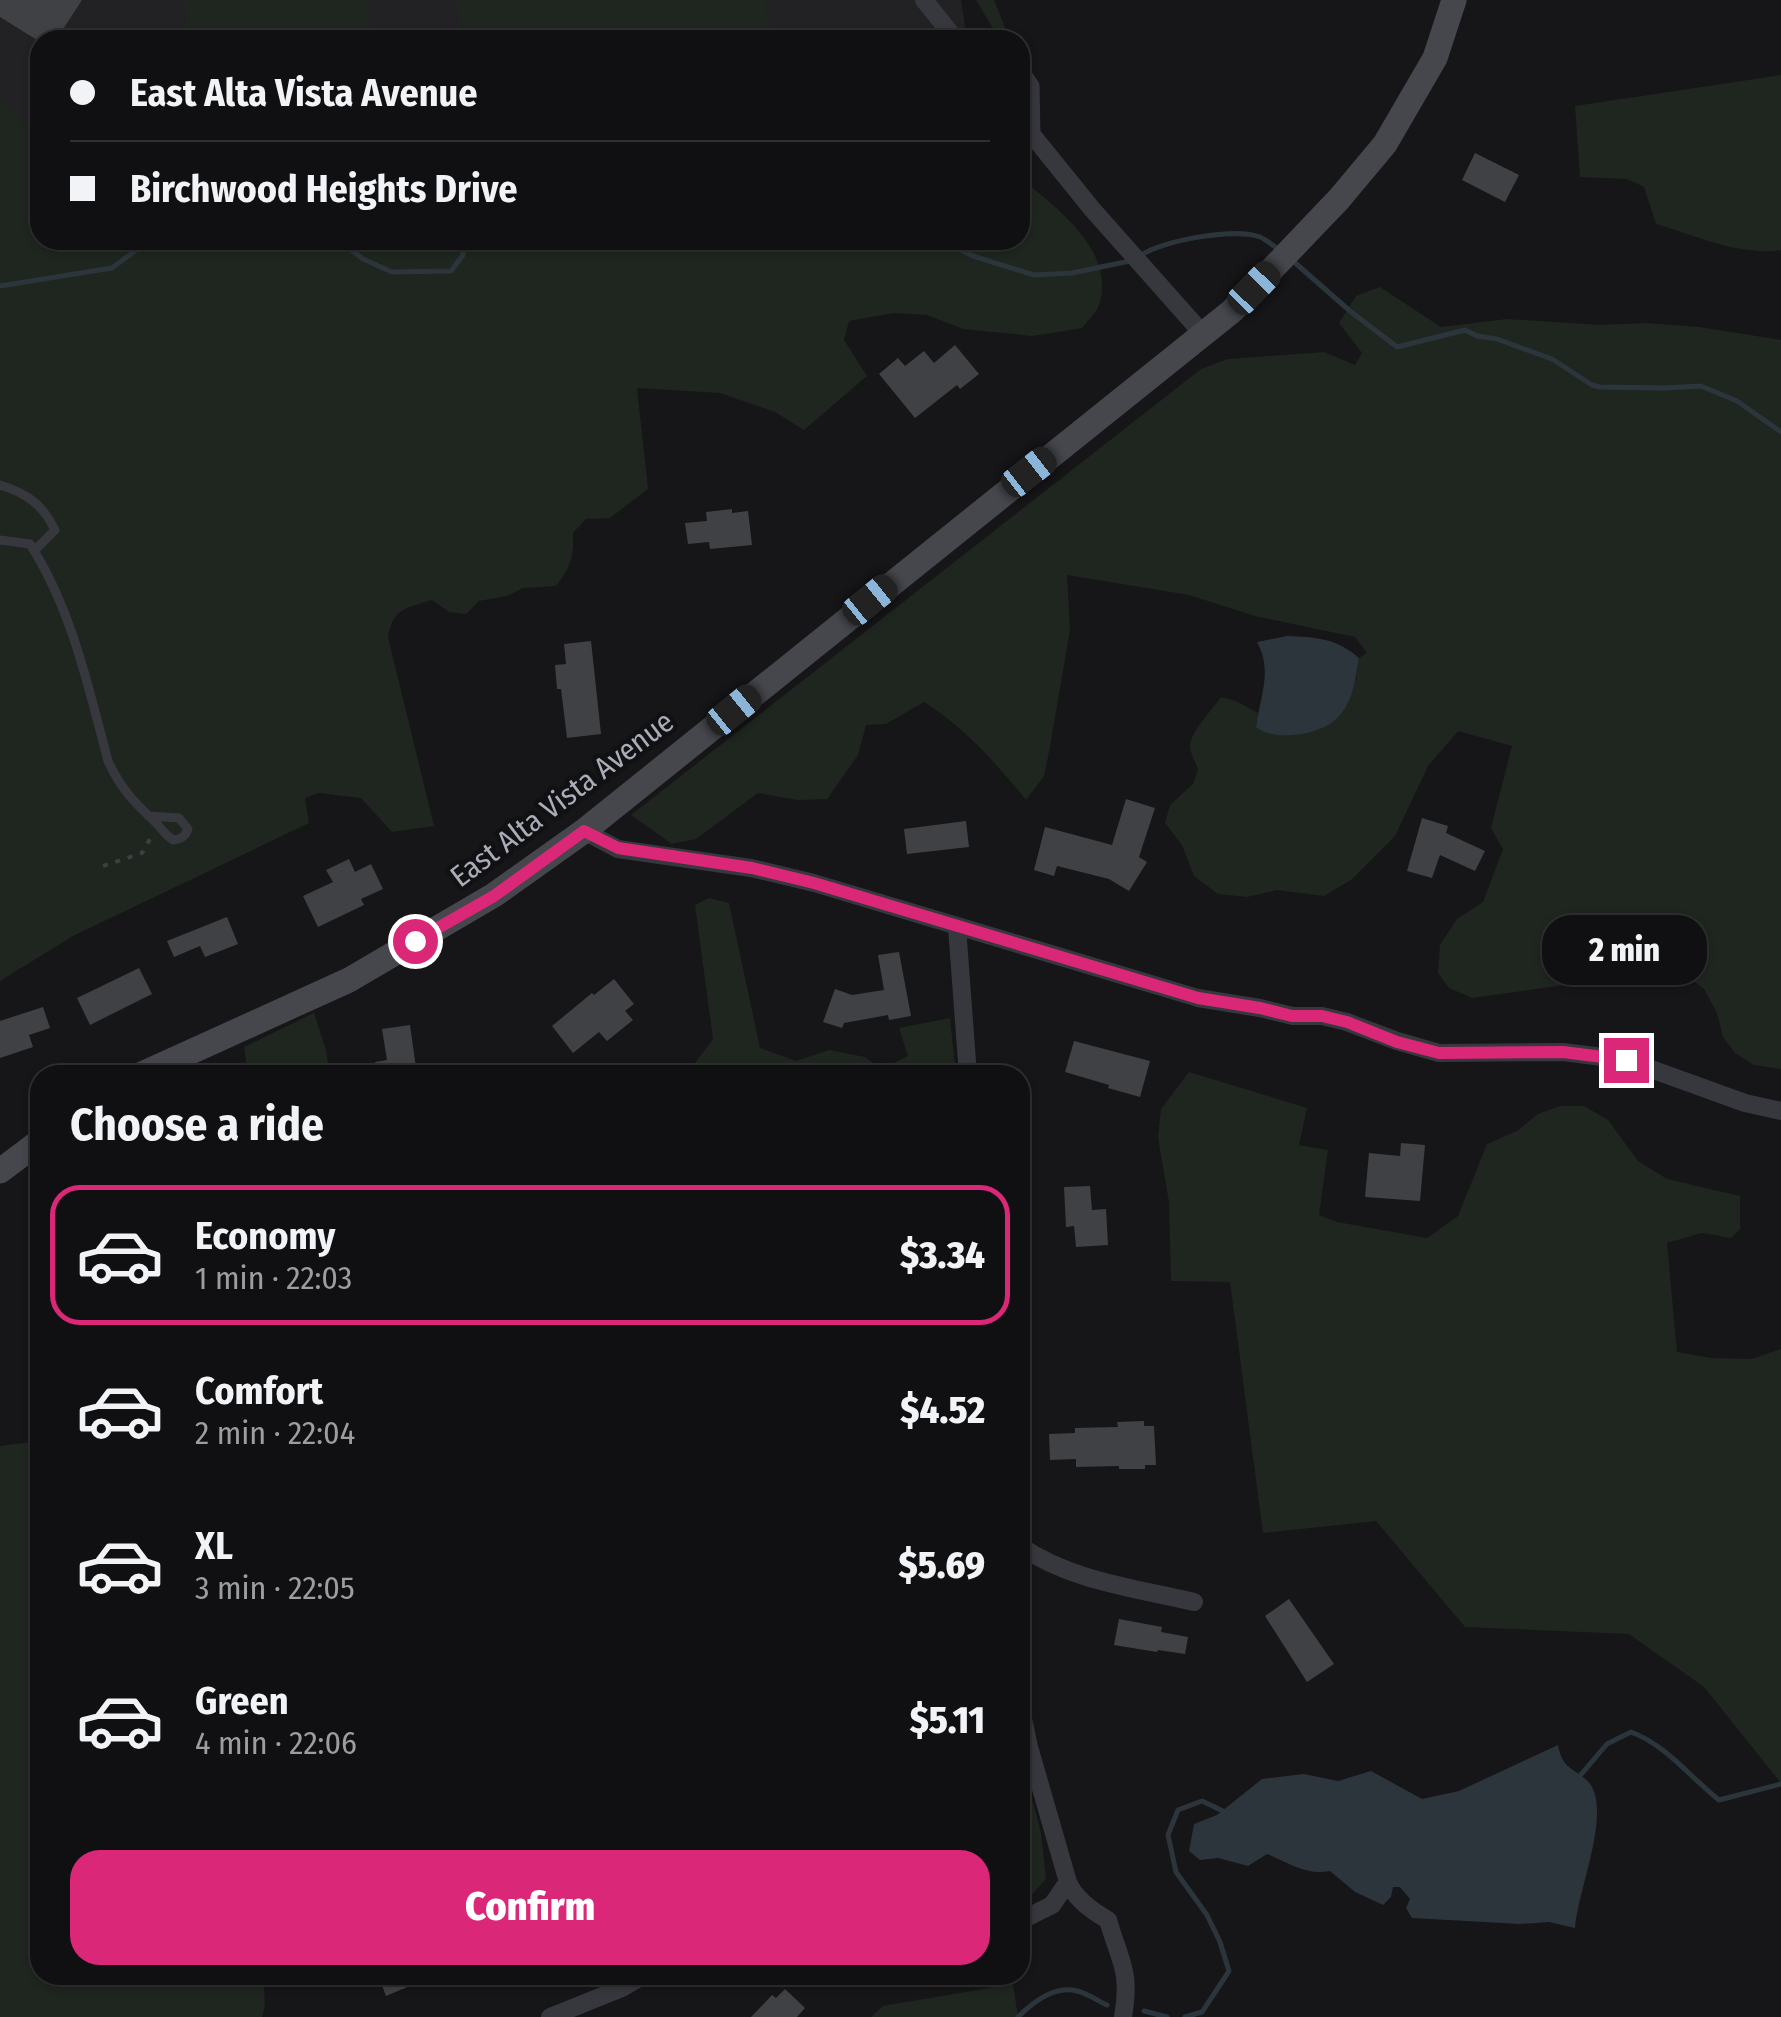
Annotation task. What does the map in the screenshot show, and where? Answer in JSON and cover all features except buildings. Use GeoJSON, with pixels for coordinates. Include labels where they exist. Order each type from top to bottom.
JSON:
{"type":"FeatureCollection","features":[{"type":"Feature","properties":{"kind":"main road","name":"East Alta Vista Avenue"},"geometry":{"type":"LineString","coordinates":[[162,1065],[349,980],[494,896],[584,831],[1232,311],[1327,212],[1385,144],[1435,58],[1454,0]]}},
{"type":"Feature","properties":{"kind":"main road"},"geometry":{"type":"LineString","coordinates":[[0,1171],[30,1148]]}},
{"type":"Feature","properties":{"kind":"street"},"geometry":{"type":"LineString","coordinates":[[924,0],[948,30]]}},
{"type":"Feature","properties":{"kind":"street"},"geometry":{"type":"LineString","coordinates":[[1030,132],[1203,334]]}},
{"type":"Feature","properties":{"kind":"street"},"geometry":{"type":"LineString","coordinates":[[584,831],[618,848],[752,868],[814,883],[1198,998],[1292,1016],[1322,1016],[1439,1053],[1563,1052],[1626,1060],[1745,1103],[1781,1110]]}},
{"type":"Feature","properties":{"kind":"street"},"geometry":{"type":"LineString","coordinates":[[957,927],[967,1065]]}},
{"type":"Feature","properties":{"kind":"street"},"geometry":{"type":"LineString","coordinates":[[1030,1553],[1074,1574],[1194,1602]]}},
{"type":"Feature","properties":{"kind":"street"},"geometry":{"type":"LineString","coordinates":[[1030,1742],[1068,1882],[1095,1913],[1108,1920],[1126,1971],[1128,1993],[1123,2017]]}},
{"type":"Feature","properties":{"kind":"street"},"geometry":{"type":"LineString","coordinates":[[1030,1916],[1052,1905],[1068,1882]]}},
{"type":"Feature","properties":{"kind":"street"},"geometry":{"type":"LineString","coordinates":[[550,2017],[627,1985]]}},
{"type":"Feature","properties":{"kind":"lane"},"geometry":{"type":"LineString","coordinates":[[1030,78],[1035,85],[1036,140]]}},
{"type":"Feature","properties":{"kind":"lane"},"geometry":{"type":"LineString","coordinates":[[0,486],[38,503],[56,530],[34,551]]}},
{"type":"Feature","properties":{"kind":"lane"},"geometry":{"type":"LineString","coordinates":[[0,540],[30,544],[46,568],[62,604],[108,761],[118,784],[153,820]]}},
{"type":"Feature","properties":{"kind":"path"},"geometry":{"type":"LineString","coordinates":[[103,866],[142,853],[153,820]]}},
{"type":"Feature","properties":{"kind":"shaded area"},"geometry":{"type":"Polygon","coordinates":[[[0,0],[961,0],[966,30],[30,30],[30,250],[37,250],[0,359],[0,0]]]}},
{"type":"Feature","properties":{"kind":"shaded area"},"geometry":{"type":"Polygon","coordinates":[[[184,0],[367,0],[370,30],[190,30],[184,0]]]}},
{"type":"Feature","properties":{"kind":"shaded area"},"geometry":{"type":"Polygon","coordinates":[[[456,0],[764,0],[770,30],[462,30],[456,0]]]}},
{"type":"Feature","properties":{"kind":"shaded area"},"geometry":{"type":"Polygon","coordinates":[[[976,0],[994,0],[1006,30],[992,27],[976,0]]]}},
{"type":"Feature","properties":{"kind":"shaded area"},"geometry":{"type":"Polygon","coordinates":[[[1781,75],[1781,250],[1733,248],[1656,224],[1644,187],[1627,179],[1580,177],[1575,106],[1781,75]]]}},
{"type":"Feature","properties":{"kind":"shaded area"},"geometry":{"type":"Polygon","coordinates":[[[0,101],[30,130],[30,250],[1030,250],[1030,186],[1064,216],[1090,247],[1102,283],[1100,302],[1082,328],[1032,336],[963,329],[927,315],[894,313],[849,321],[844,340],[867,376],[804,430],[775,412],[720,393],[637,388],[648,489],[610,518],[586,519],[573,533],[570,561],[556,586],[523,588],[507,596],[479,601],[466,614],[449,612],[432,600],[408,608],[393,620],[388,637],[434,826],[392,832],[361,798],[319,793],[305,798],[309,823],[73,936],[0,981],[0,101]]]}},
{"type":"Feature","properties":{"kind":"shaded area"},"geometry":{"type":"Polygon","coordinates":[[[1380,287],[1441,327],[1507,319],[1601,325],[1645,323],[1781,340],[1781,1069],[1754,1065],[1735,1053],[1723,1037],[1717,1013],[1704,989],[1686,975],[1648,969],[1472,998],[1449,988],[1438,973],[1440,945],[1457,919],[1483,902],[1503,849],[1491,828],[1512,746],[1458,731],[1428,766],[1395,836],[1351,880],[1324,896],[1277,890],[1247,897],[1218,894],[1194,876],[1182,845],[1165,823],[1170,805],[1193,784],[1198,769],[1190,746],[1202,721],[1221,697],[1258,713],[1256,727],[1356,680],[1359,658],[1367,653],[1355,637],[1255,616],[1189,595],[1067,575],[1070,630],[1049,752],[1044,776],[1026,800],[979,746],[924,702],[886,724],[866,725],[858,755],[827,799],[798,800],[758,793],[696,839],[672,844],[631,815],[1201,369],[1228,359],[1324,352],[1355,365],[1362,353],[1339,323],[1356,296],[1380,287]]]}},
{"type":"Feature","properties":{"kind":"shaded area"},"geometry":{"type":"Polygon","coordinates":[[[1287,636],[1325,640],[1359,658],[1350,698],[1338,717],[1317,730],[1278,735],[1256,727],[1265,674],[1257,642],[1287,636]]]}},
{"type":"Feature","properties":{"kind":"shaded area"},"geometry":{"type":"Polygon","coordinates":[[[709,898],[729,903],[760,1048],[796,1061],[829,1050],[865,1057],[876,1065],[694,1065],[713,1039],[695,905],[709,898]]]}},
{"type":"Feature","properties":{"kind":"shaded area"},"geometry":{"type":"Polygon","coordinates":[[[314,1013],[328,1065],[247,1065],[244,1047],[314,1013]]]}},
{"type":"Feature","properties":{"kind":"shaded area"},"geometry":{"type":"Polygon","coordinates":[[[950,1018],[955,1065],[890,1065],[908,1056],[899,1028],[950,1018]]]}},
{"type":"Feature","properties":{"kind":"shaded area"},"geometry":{"type":"Polygon","coordinates":[[[1189,1072],[1307,1108],[1299,1145],[1328,1150],[1319,1215],[1337,1222],[1427,1238],[1458,1216],[1487,1144],[1517,1131],[1538,1114],[1560,1106],[1584,1106],[1608,1120],[1638,1161],[1667,1179],[1740,1196],[1740,1229],[1731,1238],[1702,1233],[1667,1243],[1677,1352],[1752,1359],[1781,1349],[1781,1783],[1704,1687],[1629,1634],[1465,1627],[1376,1521],[1263,1533],[1230,1282],[1171,1281],[1169,1202],[1158,1138],[1161,1109],[1189,1072]]]}},
{"type":"Feature","properties":{"kind":"shaded area"},"geometry":{"type":"Polygon","coordinates":[[[30,1442],[30,1985],[264,1985],[262,2017],[0,2017],[0,1446],[30,1442]]]}},
{"type":"Feature","properties":{"kind":"shaded area"},"geometry":{"type":"Polygon","coordinates":[[[1558,1745],[1563,1760],[1592,1787],[1596,1801],[1595,1836],[1575,1928],[1549,1922],[1412,1918],[1406,1908],[1410,1899],[1400,1887],[1393,1887],[1391,1897],[1383,1905],[1355,1892],[1330,1871],[1306,1870],[1267,1854],[1248,1866],[1218,1858],[1200,1860],[1189,1851],[1194,1824],[1217,1815],[1262,1779],[1304,1774],[1338,1781],[1371,1771],[1422,1799],[1459,1791],[1558,1745]]]}},
{"type":"Feature","properties":{"kind":"shaded area"},"geometry":{"type":"Polygon","coordinates":[[[1030,1791],[1041,1833],[1046,1879],[1030,1896],[1030,1791]]]}},
{"type":"Feature","properties":{"kind":"shaded area"},"geometry":{"type":"Polygon","coordinates":[[[1013,1985],[1018,2017],[871,2017],[883,2006],[1013,1985]]]}},
{"type":"Feature","properties":{"kind":"waterway"},"geometry":{"type":"LineString","coordinates":[[1140,256],[1180,241],[1234,234],[1260,237],[1280,251]]}},
{"type":"Feature","properties":{"kind":"waterway"},"geometry":{"type":"LineString","coordinates":[[0,286],[112,268],[136,250]]}},
{"type":"Feature","properties":{"kind":"waterway"},"geometry":{"type":"LineString","coordinates":[[351,250],[392,272],[451,271],[463,250]]}},
{"type":"Feature","properties":{"kind":"waterway"},"geometry":{"type":"LineString","coordinates":[[961,250],[1034,275],[1072,273],[1130,261]]}},
{"type":"Feature","properties":{"kind":"waterway"},"geometry":{"type":"LineString","coordinates":[[1293,261],[1397,347],[1465,330],[1552,359],[1600,387],[1701,386],[1737,401],[1781,432]]}},
{"type":"Feature","properties":{"kind":"waterway"},"geometry":{"type":"LineString","coordinates":[[1578,1778],[1607,1744],[1631,1732],[1667,1753],[1719,1800],[1781,1784]]}},
{"type":"Feature","properties":{"kind":"waterway"},"geometry":{"type":"LineString","coordinates":[[1185,2017],[1202,2012],[1229,1971],[1207,1915],[1176,1872],[1168,1835],[1178,1810],[1202,1801],[1227,1813]]}},
{"type":"Feature","properties":{"kind":"waterway"},"geometry":{"type":"LineString","coordinates":[[1018,2017],[1037,2001],[1060,1991],[1081,1992],[1107,2005]]}},
{"type":"Feature","properties":{"kind":"waterway"},"geometry":{"type":"LineString","coordinates":[[1144,2011],[1167,2017]]}},
{"type":"Feature","properties":{"kind":"route"},"geometry":{"type":"LineString","coordinates":[[415,941],[494,896],[584,831],[618,848],[752,868],[814,883],[1198,998],[1292,1016],[1322,1016],[1439,1053],[1563,1052],[1626,1060]]}}]}
